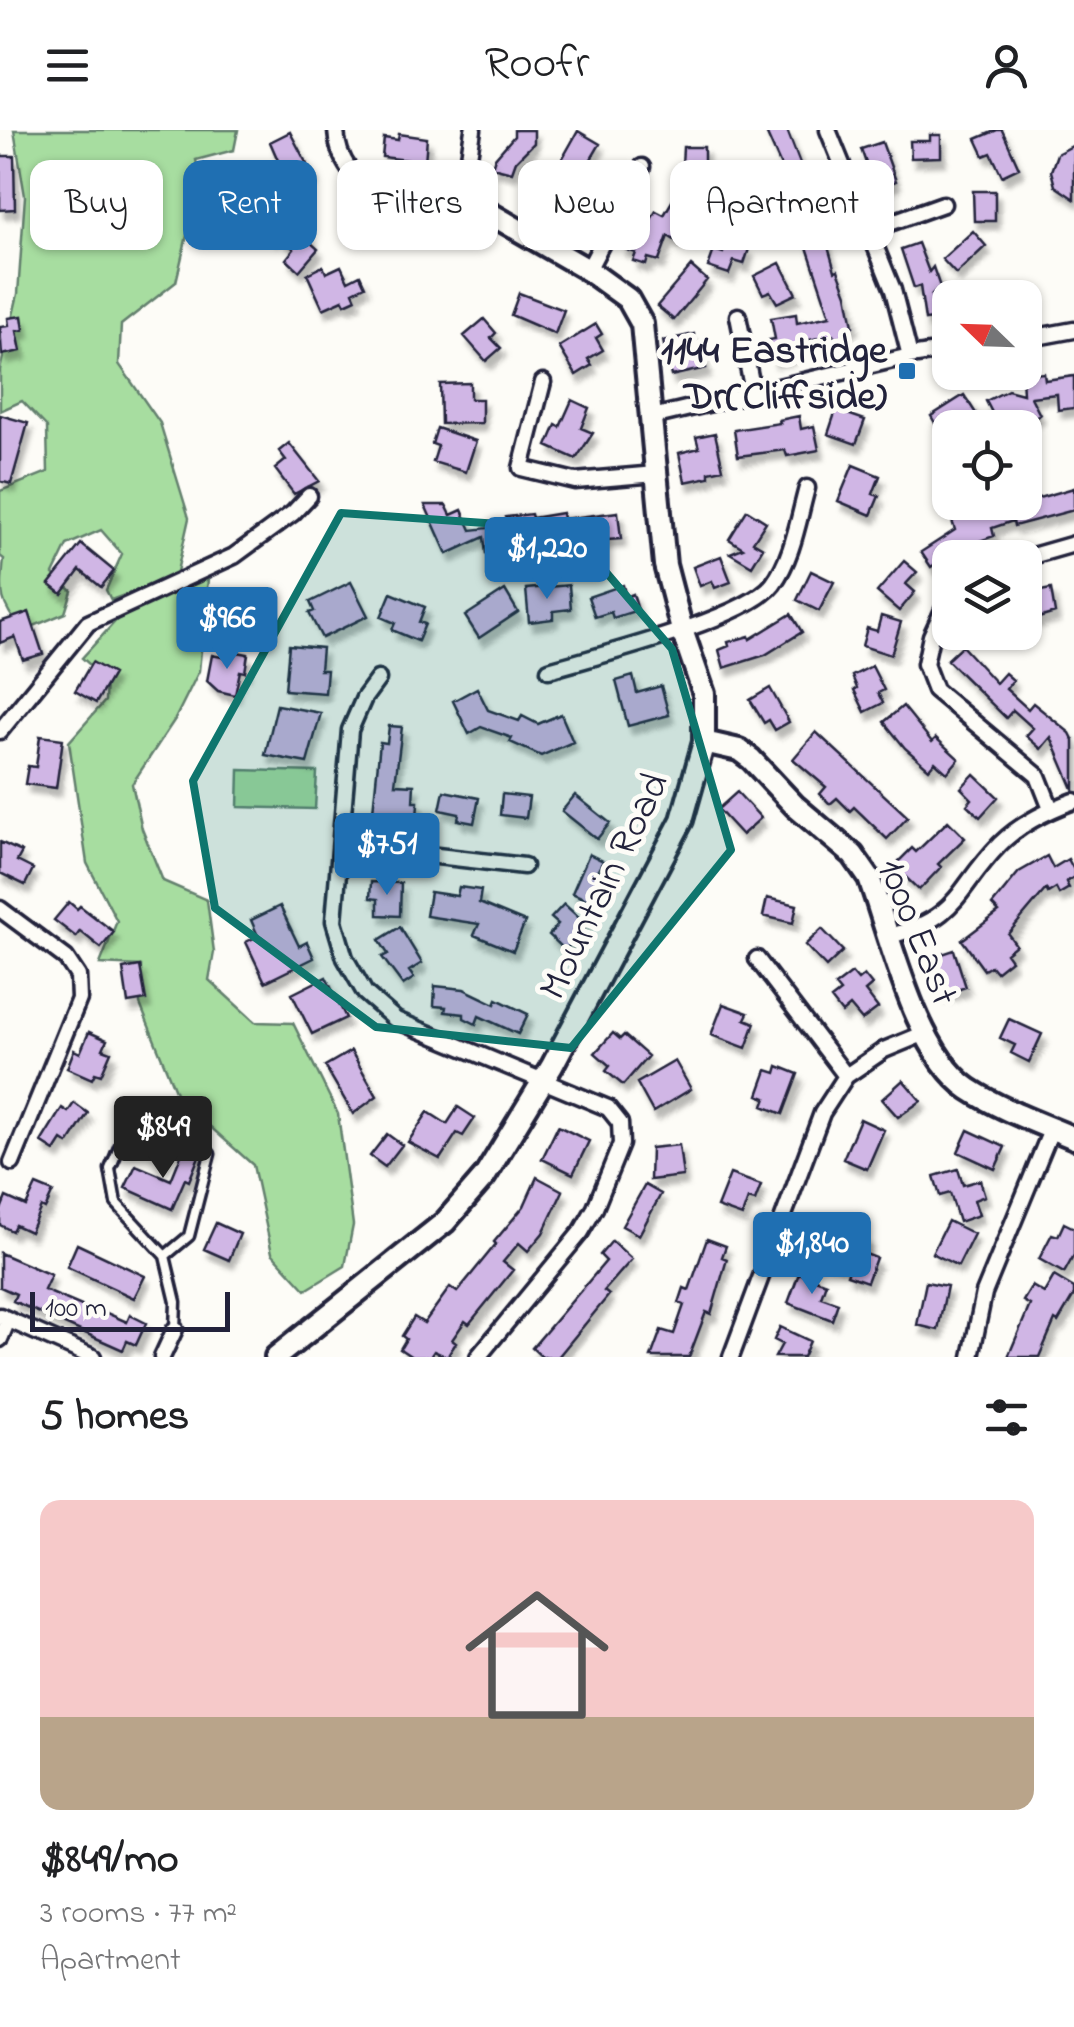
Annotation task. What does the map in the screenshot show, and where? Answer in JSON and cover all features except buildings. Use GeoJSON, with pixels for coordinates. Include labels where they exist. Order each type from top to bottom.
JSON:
{"type":"FeatureCollection","features":[{"type":"Feature","properties":{"kind":"street"},"geometry":{"type":"LineString","coordinates":[[336,130],[337,151],[343,160]]}},
{"type":"Feature","properties":{"kind":"street"},"geometry":{"type":"LineString","coordinates":[[469,160],[473,130]]}},
{"type":"Feature","properties":{"kind":"street"},"geometry":{"type":"LineString","coordinates":[[828,130],[841,160]]}},
{"type":"Feature","properties":{"kind":"street"},"geometry":{"type":"LineString","coordinates":[[894,221],[943,204]]}},
{"type":"Feature","properties":{"kind":"street","name":"Mountain Road"},"geometry":{"type":"LineString","coordinates":[[276,1357],[444,1222],[484,1176],[543,1080],[682,820],[704,742],[704,694],[665,565],[642,324],[628,299],[588,270],[498,218]]}},
{"type":"Feature","properties":{"kind":"street"},"geometry":{"type":"LineString","coordinates":[[588,270],[599,250]]}},
{"type":"Feature","properties":{"kind":"street"},"geometry":{"type":"LineString","coordinates":[[878,250],[910,356]]}},
{"type":"Feature","properties":{"kind":"street"},"geometry":{"type":"LineString","coordinates":[[738,316],[753,392]]}},
{"type":"Feature","properties":{"kind":"street"},"geometry":{"type":"LineString","coordinates":[[1042,336],[1074,330]]}},
{"type":"Feature","properties":{"kind":"street"},"geometry":{"type":"LineString","coordinates":[[652,418],[932,353]]}},
{"type":"Feature","properties":{"kind":"street"},"geometry":{"type":"LineString","coordinates":[[543,382],[521,468],[575,481],[656,474]]}},
{"type":"Feature","properties":{"kind":"street"},"geometry":{"type":"LineString","coordinates":[[549,670],[682,630],[750,603],[771,587],[785,564],[807,488]]}},
{"type":"Feature","properties":{"kind":"street"},"geometry":{"type":"LineString","coordinates":[[1,725],[88,623],[234,556],[293,513],[308,496]]}},
{"type":"Feature","properties":{"kind":"street"},"geometry":{"type":"LineString","coordinates":[[1042,553],[1074,544]]}},
{"type":"Feature","properties":{"kind":"street"},"geometry":{"type":"LineString","coordinates":[[932,634],[925,664],[935,690],[1038,776],[1051,810]]}},
{"type":"Feature","properties":{"kind":"street"},"geometry":{"type":"LineString","coordinates":[[378,678],[350,730],[334,921],[345,958],[366,993],[396,1020],[608,1108],[620,1124],[621,1144],[595,1208],[580,1232],[478,1357]]}},
{"type":"Feature","properties":{"kind":"street","name":"1000 East"},"geometry":{"type":"LineString","coordinates":[[704,742],[739,750],[795,806],[853,855],[868,878],[923,1034],[948,1072],[968,1089],[1074,1138]]}},
{"type":"Feature","properties":{"kind":"street"},"geometry":{"type":"LineString","coordinates":[[890,936],[946,912],[1002,843],[1051,810],[1074,802]]}},
{"type":"Feature","properties":{"kind":"street"},"geometry":{"type":"LineString","coordinates":[[342,844],[524,866]]}},
{"type":"Feature","properties":{"kind":"street"},"geometry":{"type":"LineString","coordinates":[[0,909],[66,958],[78,976],[80,998],[12,1163]]}},
{"type":"Feature","properties":{"kind":"street"},"geometry":{"type":"LineString","coordinates":[[757,959],[846,1076]]}},
{"type":"Feature","properties":{"kind":"street"},"geometry":{"type":"LineString","coordinates":[[731,1357],[822,1113],[846,1076],[884,1050],[923,1034]]}},
{"type":"Feature","properties":{"kind":"street"},"geometry":{"type":"LineString","coordinates":[[971,1357],[984,1293],[1052,1128]]}},
{"type":"Feature","properties":{"kind":"street"},"geometry":{"type":"LineString","coordinates":[[0,1339],[4,1318],[93,1357]]}},
{"type":"Feature","properties":{"kind":"street"},"geometry":{"type":"LineString","coordinates":[[162,1357],[175,1328]]}},
{"type":"Feature","properties":{"kind":"lane"},"geometry":{"type":"LineString","coordinates":[[165,1256],[190,1236],[210,1154],[189,1132],[151,1126],[123,1138],[110,1169],[116,1202],[165,1256],[176,1302],[175,1328]]}},
{"type":"Feature","properties":{"kind":"highlighted area"},"geometry":{"type":"Polygon","coordinates":[[[341,513],[569,529],[672,649],[731,850],[571,1048],[376,1027],[215,908],[193,781],[341,513]]]}},
{"type":"Feature","properties":{"kind":"green space"},"geometry":{"type":"Polygon","coordinates":[[[14,130],[238,130],[234,150],[183,160],[184,250],[176,282],[121,325],[119,364],[160,423],[189,518],[176,576],[111,600],[106,590],[122,554],[101,530],[67,545],[53,574],[72,591],[65,613],[22,631],[3,598],[0,491],[48,472],[47,427],[22,401],[0,411],[0,370],[18,294],[25,196],[14,130]]]}},
{"type":"Feature","properties":{"kind":"green space"},"geometry":{"type":"Polygon","coordinates":[[[208,579],[199,671],[175,719],[132,784],[142,829],[163,881],[207,900],[214,952],[209,980],[255,1022],[293,1023],[338,1114],[353,1225],[345,1266],[306,1290],[272,1253],[253,1165],[178,1098],[140,1004],[141,966],[100,964],[117,921],[87,863],[69,742],[105,701],[106,679],[82,658],[123,613],[208,579]]]}},
{"type":"Feature","properties":{"kind":"green space"},"geometry":{"type":"Polygon","coordinates":[[[239,770],[317,772],[315,809],[238,807],[239,770]]]}},
{"type":"Feature","properties":{"kind":"place","name":"1144 Eastridge Dr(Cliffside)"},"geometry":{"type":"Point","coordinates":[907,371]}}]}
